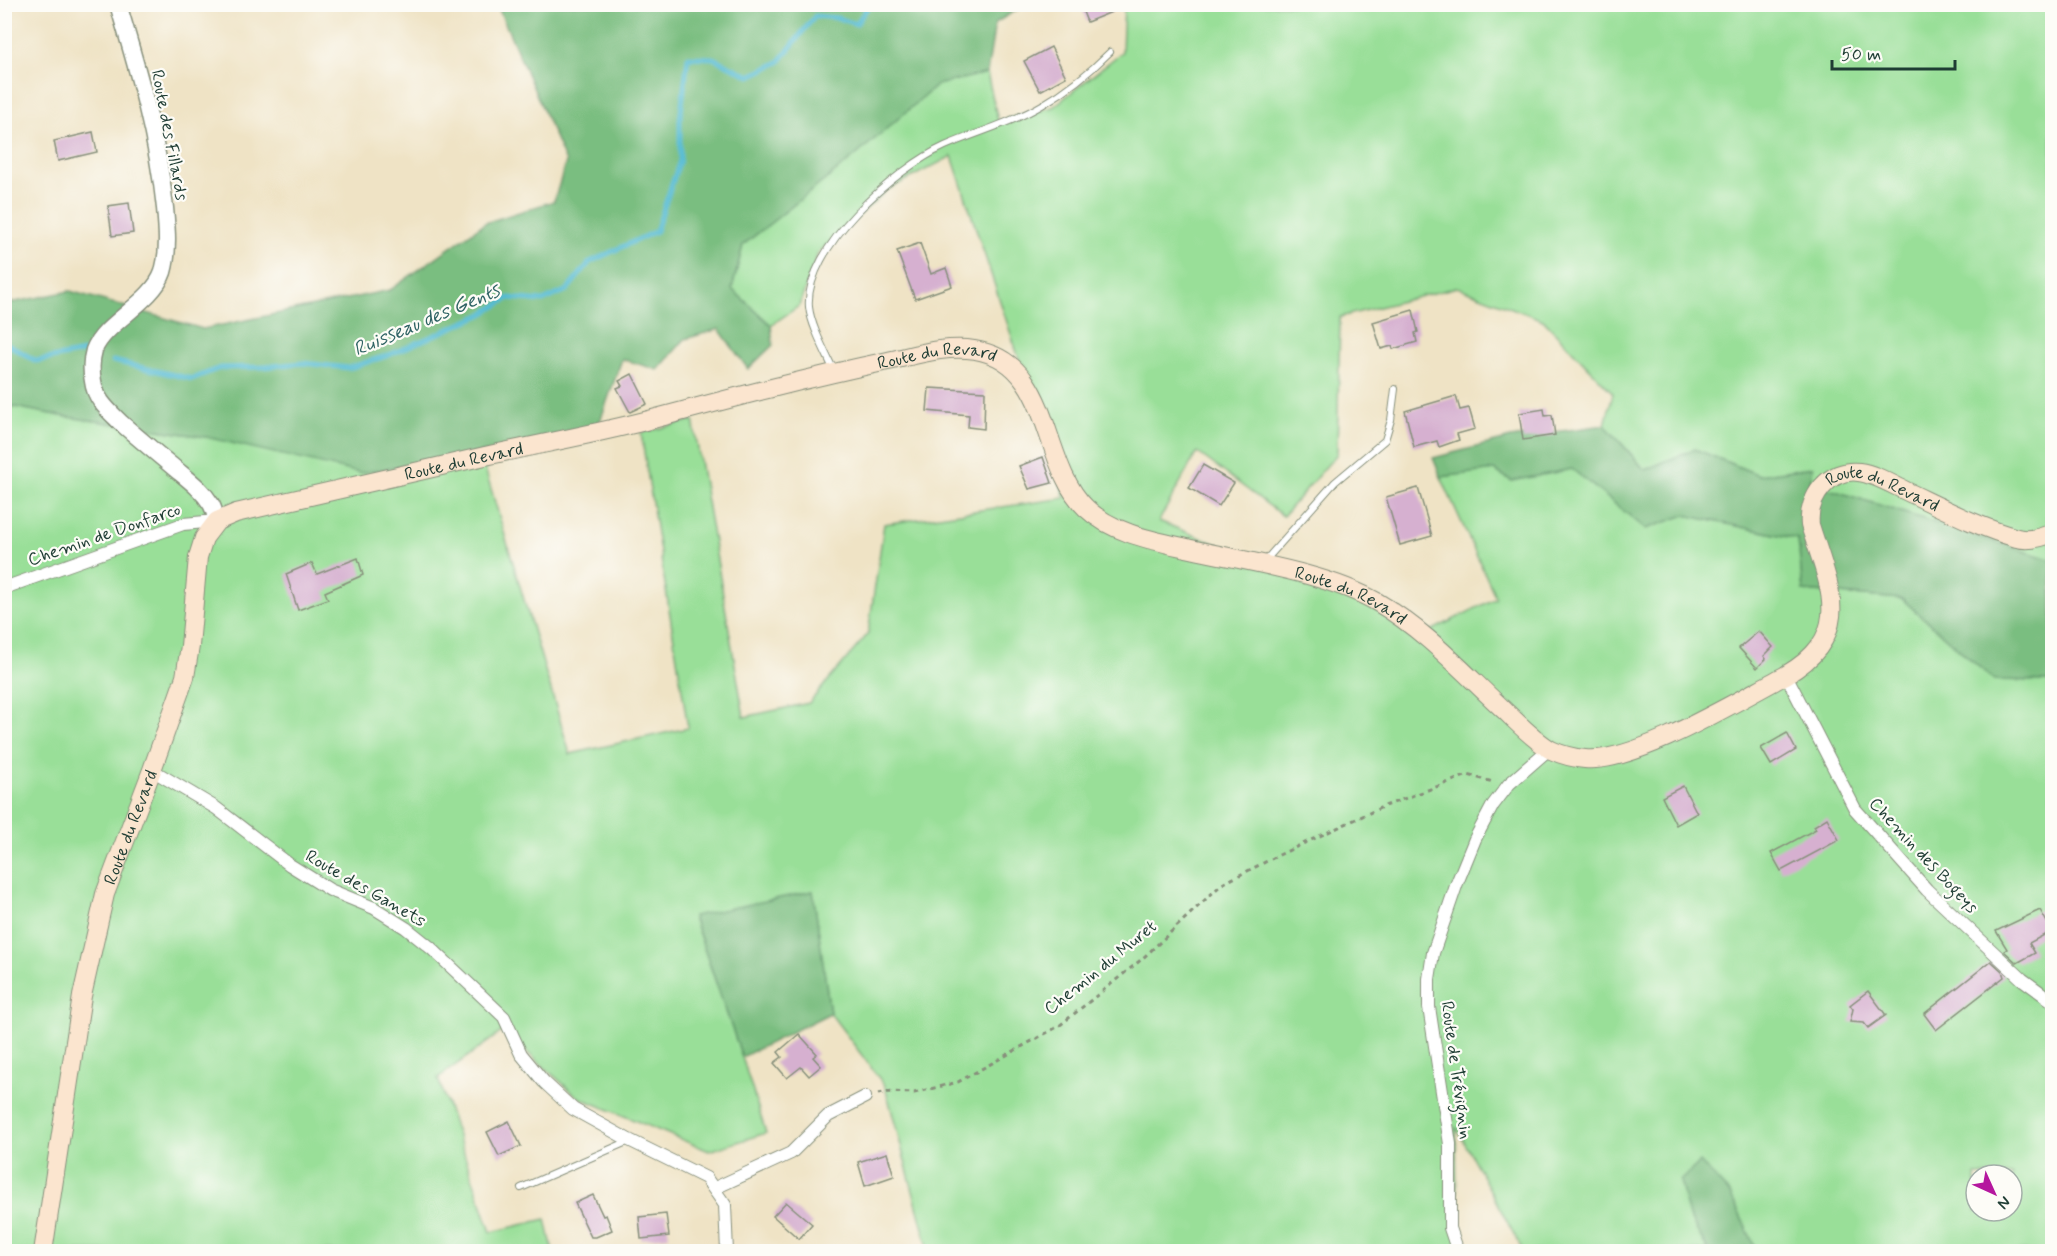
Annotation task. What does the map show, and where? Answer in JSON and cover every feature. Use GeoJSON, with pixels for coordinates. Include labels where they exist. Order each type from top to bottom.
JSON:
{"type":"FeatureCollection","features":[{"type":"Feature","properties":{"kind":"main road","name":"Route du Revard"},"geometry":{"type":"LineString","coordinates":[[43,1251],[82,996],[105,894],[185,677],[198,557],[204,538],[217,521],[236,513],[643,422],[835,373],[940,350],[980,350],[997,356],[1026,382],[1037,401],[1062,470],[1073,492],[1085,507],[1114,527],[1156,541],[1314,577],[1352,590],[1377,602],[1408,622],[1549,749],[1566,756],[1587,760],[1620,755],[1672,734],[1786,675],[1813,655],[1823,643],[1828,629],[1832,614],[1832,600],[1810,525],[1809,514],[1816,494],[1834,476],[1847,472],[1859,472],[1878,477],[1960,516],[2019,539],[2041,538],[2052,533]]}},
{"type":"Feature","properties":{"kind":"street","name":"Route des Fillards"},"geometry":{"type":"LineString","coordinates":[[118,4],[155,140],[162,177],[167,235],[166,256],[162,274],[152,291],[104,336],[95,349],[92,369],[93,385],[96,395],[116,418],[201,490],[213,507],[217,521]]}},
{"type":"Feature","properties":{"kind":"street","name":"Chemin de Donfarco"},"geometry":{"type":"LineString","coordinates":[[4,588],[183,524],[217,521]]}},
{"type":"Feature","properties":{"kind":"street","name":"Chemin des Bogeys"},"geometry":{"type":"LineString","coordinates":[[1786,675],[1855,809],[1927,890],[2022,979],[2052,1001]]}},
{"type":"Feature","properties":{"kind":"street","name":"Route de Trévignin"},"geometry":{"type":"LineString","coordinates":[[1458,1251],[1450,1228],[1450,1144],[1429,1007],[1429,979],[1433,953],[1457,883],[1475,839],[1493,805],[1509,784],[1549,749]]}},
{"type":"Feature","properties":{"kind":"street","name":"Route des Ganets"},"geometry":{"type":"LineString","coordinates":[[152,770],[216,808],[290,865],[330,890],[374,908],[406,928],[431,948],[504,1017],[521,1054],[544,1082],[573,1109],[706,1178],[715,1188]]}},
{"type":"Feature","properties":{"kind":"street"},"geometry":{"type":"LineString","coordinates":[[727,1251],[725,1205],[715,1188],[791,1153],[828,1116],[866,1097]]}},
{"type":"Feature","properties":{"kind":"lane"},"geometry":{"type":"LineString","coordinates":[[835,373],[809,307],[812,282],[820,263],[850,221],[880,190],[901,173],[945,147],[1040,106],[1088,74],[1110,52]]}},
{"type":"Feature","properties":{"kind":"lane"},"geometry":{"type":"LineString","coordinates":[[1262,565],[1335,482],[1385,440],[1391,420],[1395,389]]}},
{"type":"Feature","properties":{"kind":"lane"},"geometry":{"type":"LineString","coordinates":[[521,1188],[629,1140]]}},
{"type":"Feature","properties":{"kind":"path","name":"Chemin du Muret"},"geometry":{"type":"LineString","coordinates":[[866,1097],[888,1092],[914,1093],[958,1082],[1059,1026],[1142,959],[1222,884],[1279,855],[1382,807],[1468,775],[1497,784],[1509,784]]}},
{"type":"Feature","properties":{"kind":"green space"},"geometry":{"type":"Polygon","coordinates":[[[497,5],[1025,5],[995,23],[987,73],[937,85],[854,157],[743,245],[732,289],[771,325],[773,345],[748,369],[719,329],[685,339],[658,370],[622,359],[598,427],[487,452],[360,473],[206,437],[61,416],[5,405],[5,304],[70,291],[203,329],[390,290],[485,223],[554,201],[566,162],[497,5]]]}},
{"type":"Feature","properties":{"kind":"green space"},"geometry":{"type":"Polygon","coordinates":[[[1124,5],[2052,5],[2052,560],[1810,483],[1813,467],[1759,475],[1695,449],[1645,470],[1605,425],[1613,393],[1543,320],[1457,287],[1340,317],[1337,454],[1283,516],[1197,452],[1159,521],[1431,631],[1496,598],[1441,477],[1494,470],[1512,481],[1572,469],[1646,529],[1685,515],[1798,539],[1803,591],[1902,599],[1994,680],[2052,681],[2052,1251],[1757,1251],[1730,1194],[1689,1217],[1709,1251],[1523,1251],[1456,1127],[1457,1226],[1466,1251],[929,1251],[885,1086],[830,1013],[813,892],[693,917],[766,1133],[709,1151],[578,1097],[503,1031],[438,1078],[491,1232],[546,1219],[553,1251],[5,1251],[4,405],[61,416],[206,437],[487,452],[486,472],[570,754],[688,728],[641,433],[693,420],[744,717],[809,703],[868,634],[884,524],[1065,498],[952,156],[887,190],[818,253],[799,306],[771,325],[732,289],[743,245],[854,157],[937,84],[987,73],[998,121],[1053,107],[1122,52],[1124,5]]]}},
{"type":"Feature","properties":{"kind":"green space"},"geometry":{"type":"Polygon","coordinates":[[[1605,425],[1645,470],[1695,449],[1759,475],[1813,467],[1810,483],[2052,560],[2052,681],[1994,680],[1902,599],[1803,591],[1798,539],[1685,515],[1646,529],[1572,469],[1512,481],[1494,470],[1441,477],[1433,458],[1511,438],[1605,425]]]}},
{"type":"Feature","properties":{"kind":"green space"},"geometry":{"type":"Polygon","coordinates":[[[813,891],[830,1013],[742,1057],[693,916],[813,891]]]}},
{"type":"Feature","properties":{"kind":"green space"},"geometry":{"type":"Polygon","coordinates":[[[1700,1162],[1730,1194],[1757,1251],[1709,1251],[1689,1217],[1680,1181],[1700,1162]]]}},
{"type":"Feature","properties":{"kind":"building"},"geometry":{"type":"Polygon","coordinates":[[[1080,4],[1129,4],[1129,5],[1087,22],[1080,4]]]}},
{"type":"Feature","properties":{"kind":"building"},"geometry":{"type":"Polygon","coordinates":[[[1051,47],[1066,77],[1040,91],[1024,61],[1051,47]]]}},
{"type":"Feature","properties":{"kind":"building"},"geometry":{"type":"Polygon","coordinates":[[[93,132],[97,152],[58,161],[54,141],[93,132]]]}},
{"type":"Feature","properties":{"kind":"building"},"geometry":{"type":"Polygon","coordinates":[[[129,203],[133,233],[112,236],[108,206],[129,203]]]}},
{"type":"Feature","properties":{"kind":"building"},"geometry":{"type":"Polygon","coordinates":[[[920,243],[931,274],[946,268],[952,286],[915,299],[897,251],[920,243]]]}},
{"type":"Feature","properties":{"kind":"building"},"geometry":{"type":"Polygon","coordinates":[[[1413,310],[1418,332],[1415,333],[1417,342],[1393,349],[1392,346],[1381,349],[1373,322],[1413,310]]]}},
{"type":"Feature","properties":{"kind":"building"},"geometry":{"type":"Polygon","coordinates":[[[632,374],[647,404],[630,412],[617,388],[622,386],[619,381],[632,374]]]}},
{"type":"Feature","properties":{"kind":"building"},"geometry":{"type":"Polygon","coordinates":[[[929,388],[985,391],[984,429],[968,427],[969,415],[927,411],[929,388]]]}},
{"type":"Feature","properties":{"kind":"building"},"geometry":{"type":"Polygon","coordinates":[[[1456,396],[1460,410],[1469,408],[1475,429],[1457,434],[1459,440],[1439,447],[1437,441],[1414,447],[1405,411],[1456,396]]]}},
{"type":"Feature","properties":{"kind":"building"},"geometry":{"type":"Polygon","coordinates":[[[1544,409],[1545,416],[1552,415],[1555,435],[1523,440],[1519,413],[1544,409]]]}},
{"type":"Feature","properties":{"kind":"building"},"geometry":{"type":"Polygon","coordinates":[[[1043,457],[1052,483],[1029,489],[1019,466],[1043,457]]]}},
{"type":"Feature","properties":{"kind":"building"},"geometry":{"type":"Polygon","coordinates":[[[1203,465],[1234,483],[1219,506],[1189,488],[1203,465]]]}},
{"type":"Feature","properties":{"kind":"building"},"geometry":{"type":"Polygon","coordinates":[[[1418,488],[1432,536],[1400,545],[1386,497],[1418,488]]]}},
{"type":"Feature","properties":{"kind":"building"},"geometry":{"type":"Polygon","coordinates":[[[358,558],[363,575],[325,592],[328,599],[298,610],[286,574],[312,563],[317,574],[358,558]]]}},
{"type":"Feature","properties":{"kind":"building"},"geometry":{"type":"Polygon","coordinates":[[[1759,631],[1773,647],[1757,668],[1739,648],[1759,631]]]}},
{"type":"Feature","properties":{"kind":"building"},"geometry":{"type":"Polygon","coordinates":[[[1787,733],[1796,750],[1771,765],[1761,748],[1787,733]]]}},
{"type":"Feature","properties":{"kind":"building"},"geometry":{"type":"Polygon","coordinates":[[[1683,786],[1697,813],[1676,825],[1662,797],[1683,786]]]}},
{"type":"Feature","properties":{"kind":"building"},"geometry":{"type":"Polygon","coordinates":[[[1827,818],[1839,840],[1781,871],[1771,853],[1816,829],[1814,826],[1827,818]]]}},
{"type":"Feature","properties":{"kind":"building"},"geometry":{"type":"Polygon","coordinates":[[[2040,910],[2052,931],[2029,943],[2035,953],[2017,963],[2004,951],[2007,949],[1996,931],[2040,910]]]}},
{"type":"Feature","properties":{"kind":"building"},"geometry":{"type":"Polygon","coordinates":[[[1991,961],[2002,971],[2004,977],[1936,1030],[1924,1014],[1991,961]]]}},
{"type":"Feature","properties":{"kind":"building"},"geometry":{"type":"Polygon","coordinates":[[[1868,991],[1886,1015],[1868,1028],[1864,1023],[1850,1022],[1853,1009],[1850,1005],[1868,991]]]}},
{"type":"Feature","properties":{"kind":"building"},"geometry":{"type":"Polygon","coordinates":[[[799,1034],[817,1054],[813,1057],[821,1066],[809,1076],[801,1067],[787,1078],[774,1063],[782,1057],[778,1052],[799,1034]]]}},
{"type":"Feature","properties":{"kind":"building"},"geometry":{"type":"Polygon","coordinates":[[[509,1121],[521,1146],[499,1156],[487,1132],[509,1121]]]}},
{"type":"Feature","properties":{"kind":"building"},"geometry":{"type":"Polygon","coordinates":[[[887,1153],[894,1176],[865,1186],[858,1162],[887,1153]]]}},
{"type":"Feature","properties":{"kind":"building"},"geometry":{"type":"Polygon","coordinates":[[[593,1195],[603,1216],[606,1215],[612,1230],[596,1237],[591,1237],[575,1203],[593,1195]]]}},
{"type":"Feature","properties":{"kind":"building"},"geometry":{"type":"Polygon","coordinates":[[[786,1202],[812,1224],[799,1239],[773,1216],[786,1202]]]}},
{"type":"Feature","properties":{"kind":"building"},"geometry":{"type":"Polygon","coordinates":[[[666,1214],[669,1236],[641,1239],[639,1217],[666,1214]]]}},
{"type":"Feature","properties":{"kind":"waterway","name":"Ruisseau des Gents"},"geometry":{"type":"LineString","coordinates":[[113,361],[192,379],[220,368],[303,363],[349,368],[389,355],[481,315],[509,298],[543,301],[567,290],[590,262],[656,231],[680,160],[680,120],[688,57],[713,58],[750,76],[779,62],[815,16],[838,18],[856,24],[870,4]]}},
{"type":"Feature","properties":{"kind":"waterway","name":"Ruisseau des Gents"},"geometry":{"type":"LineString","coordinates":[[4,342],[36,361],[84,352]]}}]}
